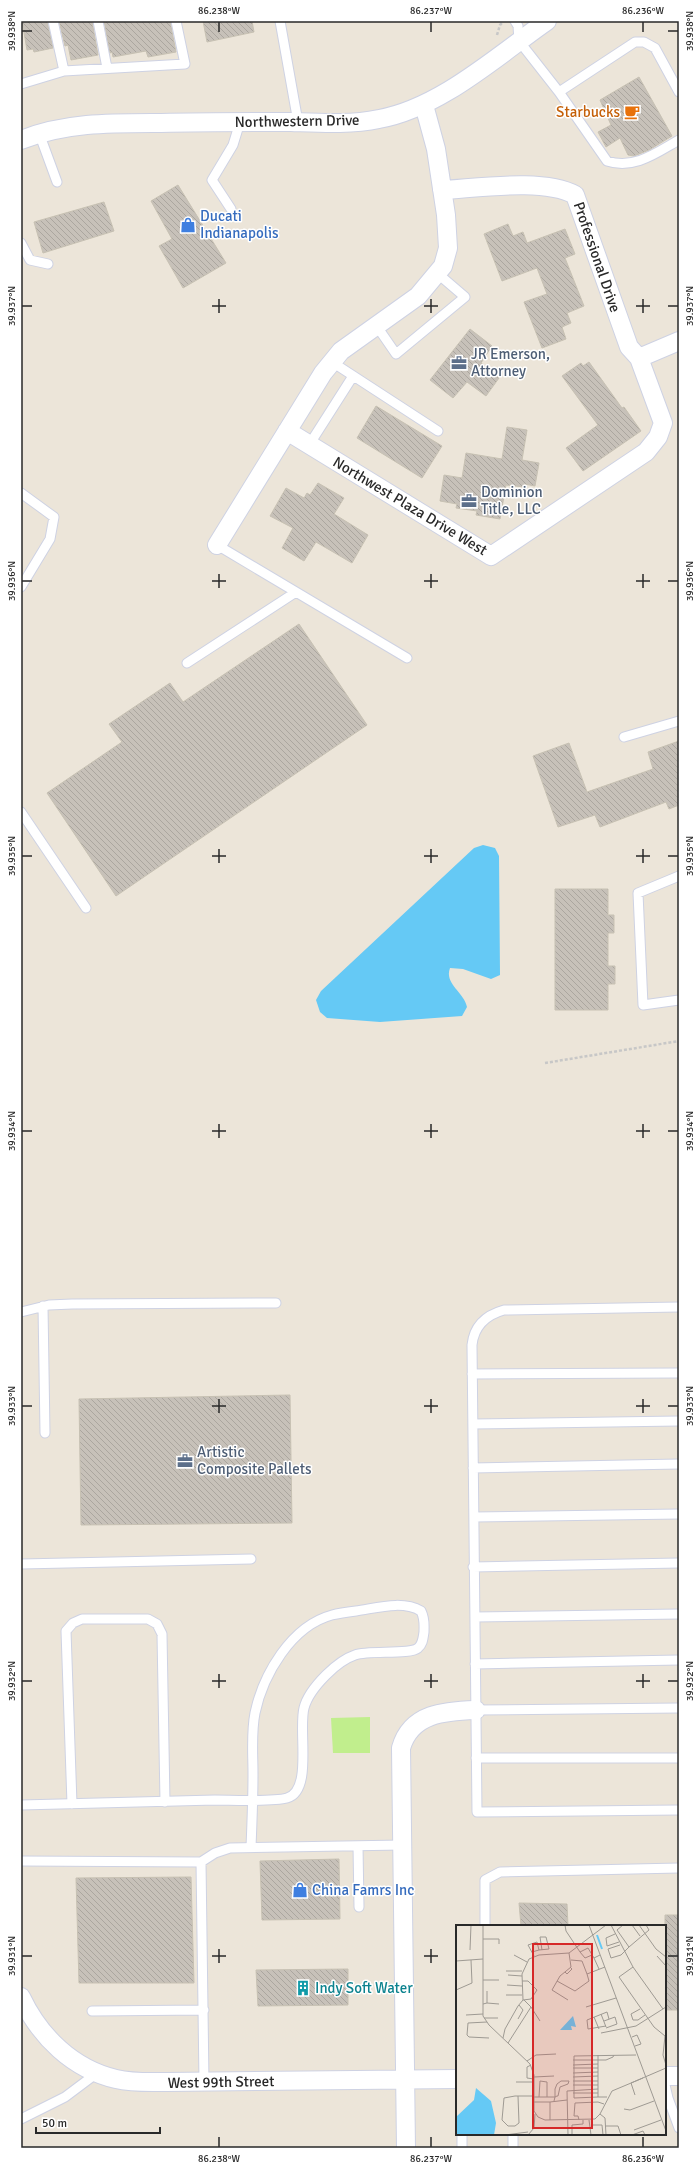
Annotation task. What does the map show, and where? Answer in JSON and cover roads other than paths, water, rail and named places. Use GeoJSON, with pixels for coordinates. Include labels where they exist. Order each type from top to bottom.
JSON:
{"type":"FeatureCollection","features":[{"type":"Feature","properties":{"kind":"street","name":"Northwestern Drive"},"geometry":{"type":"LineString","coordinates":[[21,140],[39,133],[72,126],[108,123],[298,122],[379,119],[424,104],[465,80],[547,21]]}},
{"type":"Feature","properties":{"kind":"street"},"geometry":{"type":"LineString","coordinates":[[218,546],[322,373],[341,351],[418,296],[444,266],[448,248],[442,190],[436,149],[424,104]]}},
{"type":"Feature","properties":{"kind":"street","name":"Professional Drive"},"geometry":{"type":"LineString","coordinates":[[442,190],[544,185],[565,189],[575,195],[629,347],[639,358]]}},
{"type":"Feature","properties":{"kind":"street"},"geometry":{"type":"LineString","coordinates":[[639,358],[679,341]]}},
{"type":"Feature","properties":{"kind":"street","name":"Northwest Plaza Drive West"},"geometry":{"type":"LineString","coordinates":[[287,431],[491,556],[646,452],[658,437],[663,422],[639,358]]}},
{"type":"Feature","properties":{"kind":"street"},"geometry":{"type":"LineString","coordinates":[[406,2148],[401,1760],[404,1737],[412,1728],[429,1716],[452,1711],[476,1710]]}},
{"type":"Feature","properties":{"kind":"street","name":"West 99th Street"},"geometry":{"type":"LineString","coordinates":[[21,1997],[37,2026],[53,2044],[75,2061],[97,2073],[135,2082],[456,2079]]}},
{"type":"Feature","properties":{"kind":"street"},"geometry":{"type":"LineString","coordinates":[[666,2076],[679,2076]]}},
{"type":"Feature","properties":{"kind":"lane"},"geometry":{"type":"LineString","coordinates":[[53,21],[64,71]]}},
{"type":"Feature","properties":{"kind":"lane"},"geometry":{"type":"LineString","coordinates":[[98,21],[107,68]]}},
{"type":"Feature","properties":{"kind":"lane"},"geometry":{"type":"LineString","coordinates":[[21,84],[64,71],[185,64],[176,21]]}},
{"type":"Feature","properties":{"kind":"lane"},"geometry":{"type":"LineString","coordinates":[[280,21],[298,122]]}},
{"type":"Feature","properties":{"kind":"lane"},"geometry":{"type":"LineString","coordinates":[[515,21],[518,26],[519,41],[559,92],[607,161],[615,164],[637,163],[679,140]]}},
{"type":"Feature","properties":{"kind":"lane"},"geometry":{"type":"LineString","coordinates":[[559,92],[635,42],[644,42],[655,48],[679,92]]}},
{"type":"Feature","properties":{"kind":"lane"},"geometry":{"type":"LineString","coordinates":[[231,209],[212,180],[232,146],[240,122]]}},
{"type":"Feature","properties":{"kind":"lane"},"geometry":{"type":"LineString","coordinates":[[39,133],[57,182]]}},
{"type":"Feature","properties":{"kind":"lane"},"geometry":{"type":"LineString","coordinates":[[21,244],[30,260],[48,264]]}},
{"type":"Feature","properties":{"kind":"lane"},"geometry":{"type":"LineString","coordinates":[[376,325],[396,354],[465,296],[437,273]]}},
{"type":"Feature","properties":{"kind":"lane"},"geometry":{"type":"LineString","coordinates":[[332,362],[438,431]]}},
{"type":"Feature","properties":{"kind":"lane"},"geometry":{"type":"LineString","coordinates":[[309,445],[353,376]]}},
{"type":"Feature","properties":{"kind":"lane"},"geometry":{"type":"LineString","coordinates":[[21,493],[54,517],[50,539],[21,587]]}},
{"type":"Feature","properties":{"kind":"lane"},"geometry":{"type":"LineString","coordinates":[[218,546],[407,658]]}},
{"type":"Feature","properties":{"kind":"lane"},"geometry":{"type":"LineString","coordinates":[[187,664],[296,592]]}},
{"type":"Feature","properties":{"kind":"lane"},"geometry":{"type":"LineString","coordinates":[[624,738],[679,721]]}},
{"type":"Feature","properties":{"kind":"lane"},"geometry":{"type":"LineString","coordinates":[[21,812],[86,908]]}},
{"type":"Feature","properties":{"kind":"lane"},"geometry":{"type":"LineString","coordinates":[[679,876],[638,893],[643,1005],[679,1000]]}},
{"type":"Feature","properties":{"kind":"lane"},"geometry":{"type":"LineString","coordinates":[[21,1312],[43,1306],[72,1304],[276,1303]]}},
{"type":"Feature","properties":{"kind":"lane"},"geometry":{"type":"LineString","coordinates":[[43,1306],[45,1433]]}},
{"type":"Feature","properties":{"kind":"lane"},"geometry":{"type":"LineString","coordinates":[[679,1307],[514,1309],[498,1312],[485,1318],[475,1331],[472,1345],[474,1517],[473,1567],[477,1812],[679,1810]]}},
{"type":"Feature","properties":{"kind":"lane"},"geometry":{"type":"LineString","coordinates":[[472,1374],[679,1372]]}},
{"type":"Feature","properties":{"kind":"lane"},"geometry":{"type":"LineString","coordinates":[[473,1424],[679,1421]]}},
{"type":"Feature","properties":{"kind":"lane"},"geometry":{"type":"LineString","coordinates":[[473,1468],[679,1464]]}},
{"type":"Feature","properties":{"kind":"lane"},"geometry":{"type":"LineString","coordinates":[[474,1517],[679,1514]]}},
{"type":"Feature","properties":{"kind":"lane"},"geometry":{"type":"LineString","coordinates":[[21,1564],[251,1559]]}},
{"type":"Feature","properties":{"kind":"lane"},"geometry":{"type":"LineString","coordinates":[[473,1567],[679,1563]]}},
{"type":"Feature","properties":{"kind":"lane"},"geometry":{"type":"LineString","coordinates":[[21,1805],[164,1802],[253,1799],[286,1798],[294,1795],[300,1787],[304,1707],[320,1680],[337,1664],[356,1655],[383,1651],[407,1652],[417,1649],[423,1642],[425,1619],[421,1612],[405,1605],[332,1615],[309,1626],[294,1639],[273,1668],[260,1694],[254,1715],[253,1799],[250,1847]]}},
{"type":"Feature","properties":{"kind":"lane"},"geometry":{"type":"LineString","coordinates":[[475,1617],[679,1614]]}},
{"type":"Feature","properties":{"kind":"lane"},"geometry":{"type":"LineString","coordinates":[[72,1804],[66,1631],[74,1623],[82,1619],[148,1619],[157,1624],[162,1634],[164,1802]]}},
{"type":"Feature","properties":{"kind":"lane"},"geometry":{"type":"LineString","coordinates":[[475,1664],[679,1660]]}},
{"type":"Feature","properties":{"kind":"lane"},"geometry":{"type":"LineString","coordinates":[[476,1710],[679,1708]]}},
{"type":"Feature","properties":{"kind":"lane"},"geometry":{"type":"LineString","coordinates":[[476,1758],[679,1758]]}},
{"type":"Feature","properties":{"kind":"lane"},"geometry":{"type":"LineString","coordinates":[[21,1861],[201,1862],[215,1853],[230,1848],[402,1845]]}},
{"type":"Feature","properties":{"kind":"lane"},"geometry":{"type":"LineString","coordinates":[[358,1846],[359,1907]]}},
{"type":"Feature","properties":{"kind":"lane"},"geometry":{"type":"LineString","coordinates":[[201,1862],[204,2082]]}},
{"type":"Feature","properties":{"kind":"lane"},"geometry":{"type":"LineString","coordinates":[[485,1925],[485,1880],[500,1872],[679,1868]]}},
{"type":"Feature","properties":{"kind":"lane"},"geometry":{"type":"LineString","coordinates":[[92,2011],[204,2010]]}},
{"type":"Feature","properties":{"kind":"lane"},"geometry":{"type":"LineString","coordinates":[[21,2119],[65,2097],[97,2073]]}},
{"type":"Feature","properties":{"kind":"lane"},"geometry":{"type":"LineString","coordinates":[[666,2089],[679,2128]]}},
{"type":"Feature","properties":{"kind":"lane"},"geometry":{"type":"LineString","coordinates":[[462,2135],[462,2148]]}},
{"type":"Feature","properties":{"kind":"lane"},"geometry":{"type":"LineString","coordinates":[[512,2148],[513,2135]]}},
{"type":"Feature","properties":{"kind":"water"},"geometry":{"type":"Polygon","coordinates":[[[483,845],[495,848],[499,856],[500,975],[491,979],[463,969],[450,968],[450,979],[467,1007],[462,1016],[380,1022],[327,1018],[320,1012],[316,1000],[321,991],[474,848],[483,845]]]}},
{"type":"Feature","properties":{"kind":"place","name":"Starbucks"},"geometry":{"type":"Point","coordinates":[632,112]}},
{"type":"Feature","properties":{"kind":"place","name":"Ducati Indianapolis"},"geometry":{"type":"Point","coordinates":[188,225]}},
{"type":"Feature","properties":{"kind":"place","name":"JR Emerson, Attorney"},"geometry":{"type":"Point","coordinates":[459,363]}},
{"type":"Feature","properties":{"kind":"place","name":"Dominion Title, LLC"},"geometry":{"type":"Point","coordinates":[469,501]}},
{"type":"Feature","properties":{"kind":"place","name":"Artistic Composite Pallets"},"geometry":{"type":"Point","coordinates":[185,1461]}},
{"type":"Feature","properties":{"kind":"place","name":"China Famrs Inc"},"geometry":{"type":"Point","coordinates":[300,1890]}},
{"type":"Feature","properties":{"kind":"place","name":"Indy Soft Water"},"geometry":{"type":"Point","coordinates":[303,1988]}}]}
